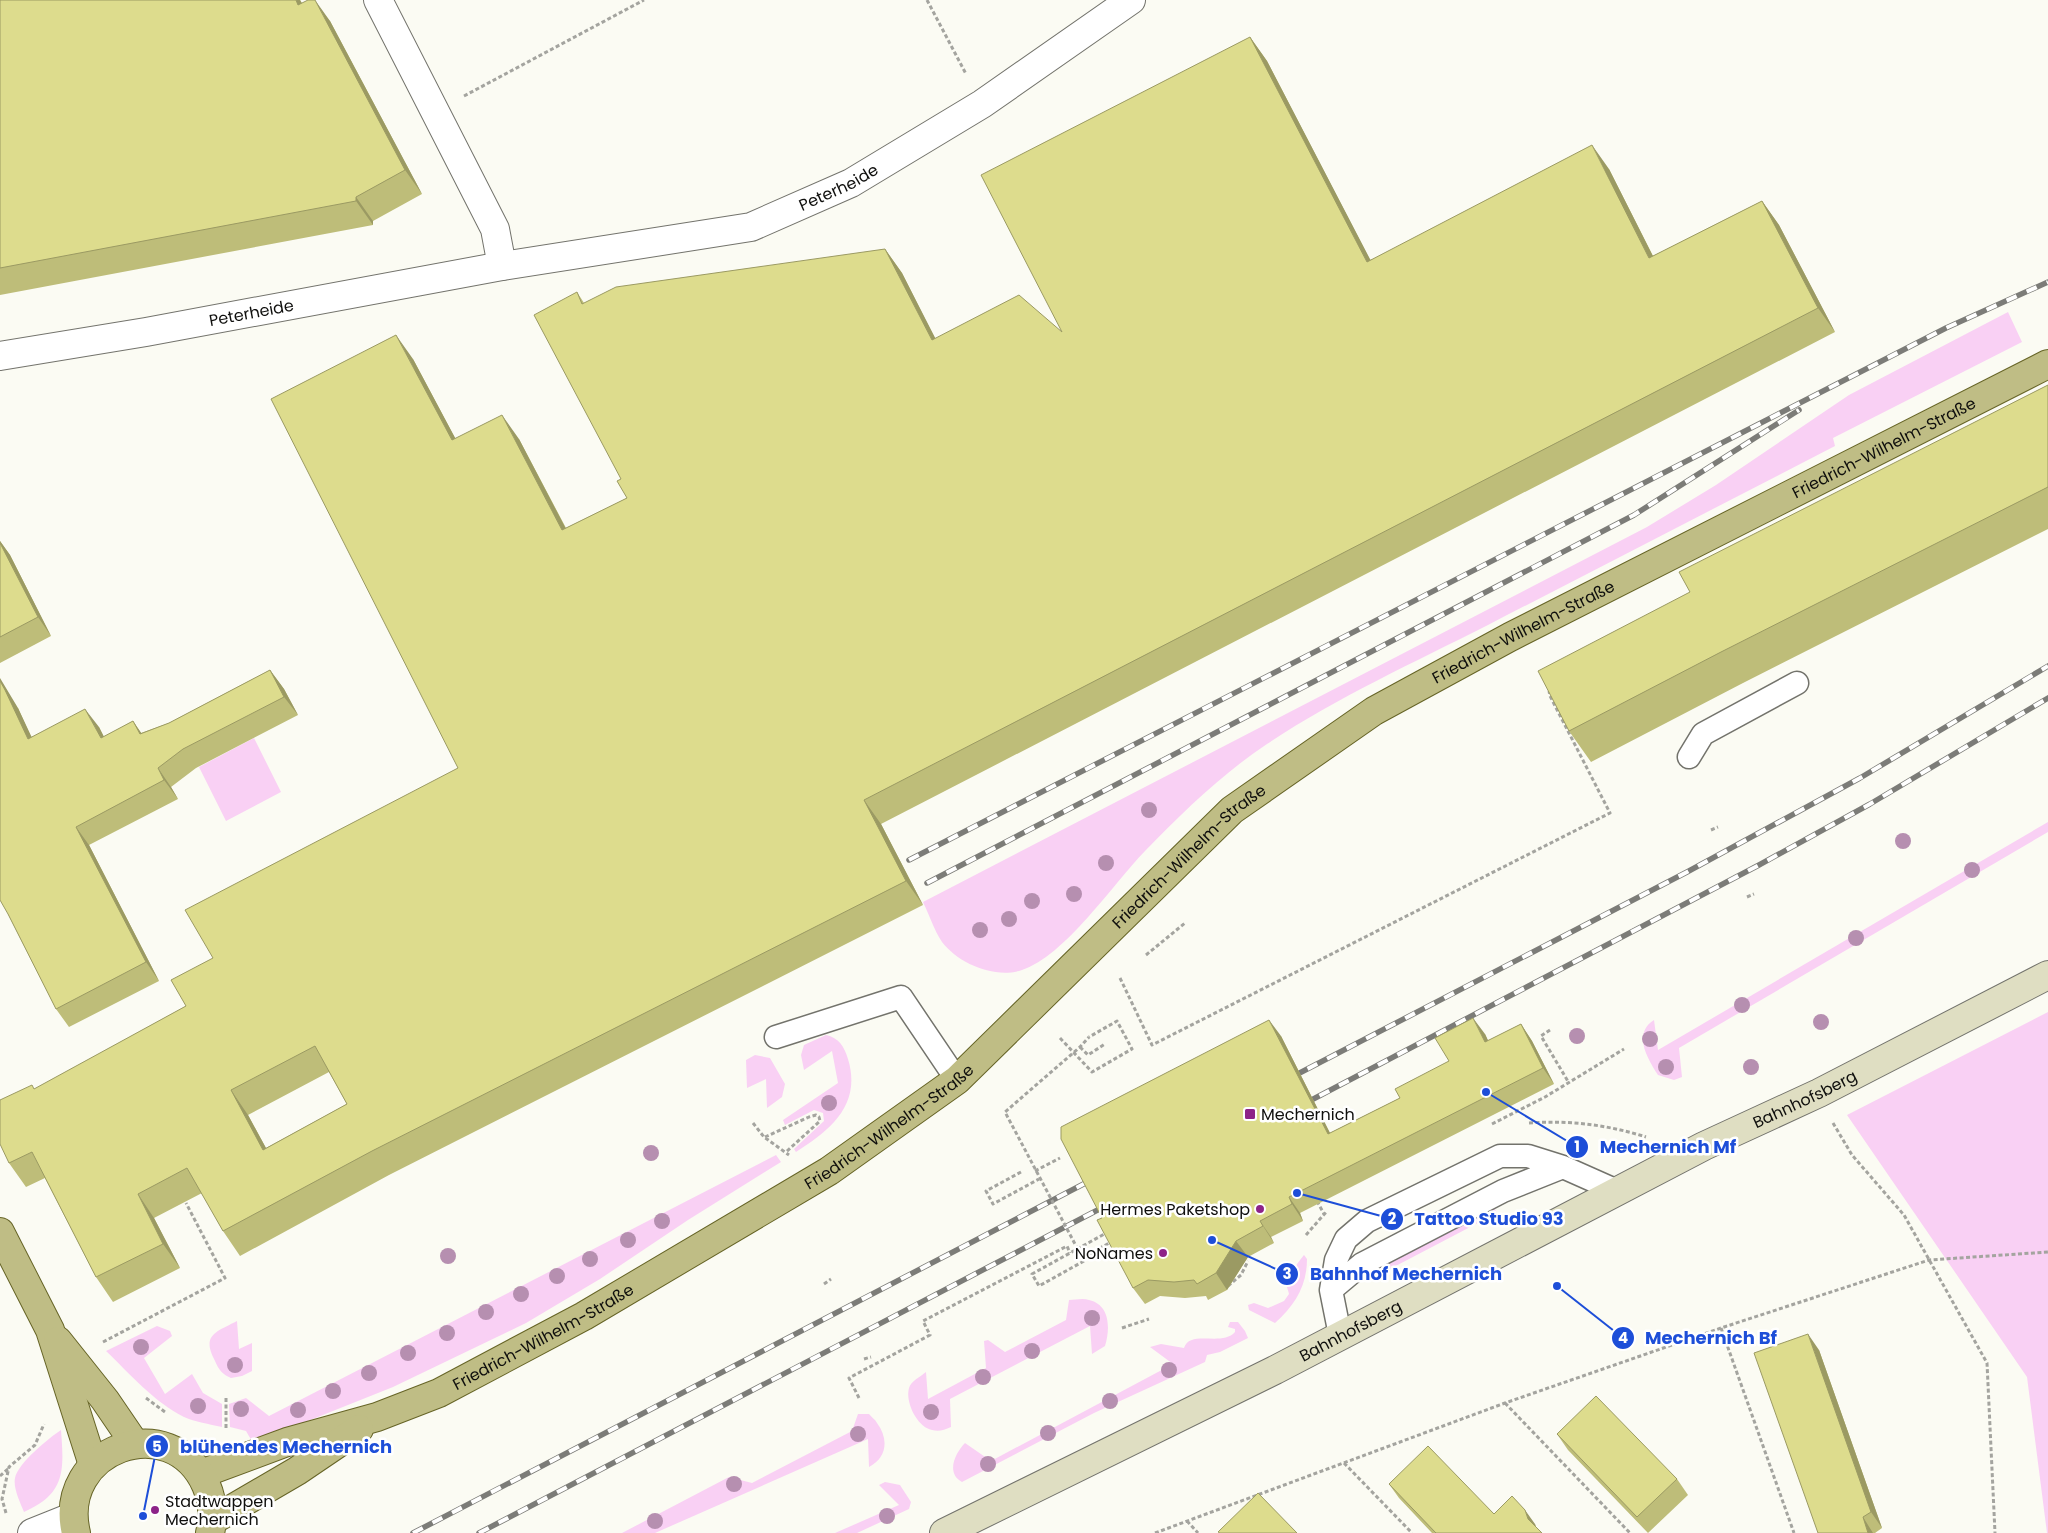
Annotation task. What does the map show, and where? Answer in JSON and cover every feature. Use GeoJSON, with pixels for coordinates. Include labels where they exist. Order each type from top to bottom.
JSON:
{"type":"FeatureCollection","features":[{"type":"Feature","properties":{"kind":"main road","name":"Friedrich-Wilhelm-Straße"},"geometry":{"type":"LineString","coordinates":[[201,1474],[287,1442],[376,1417],[439,1393],[593,1311],[828,1171],[957,1080],[1232,810],[1374,711],[1510,637],[2048,364]]}},
{"type":"Feature","properties":{"kind":"main road"},"geometry":{"type":"LineString","coordinates":[[0,1232],[50,1330],[93,1465]]}},
{"type":"Feature","properties":{"kind":"main road"},"geometry":{"type":"LineString","coordinates":[[50,1330],[105,1400],[135,1444]]}},
{"type":"Feature","properties":{"kind":"main road","name":"Friedrich-Wilhelm-Straße"},"geometry":{"type":"LineString","coordinates":[[211,1526],[297,1471],[376,1417]]}},
{"type":"Feature","properties":{"kind":"main road"},"geometry":{"type":"LineString","coordinates":[[74,1525],[74,1498],[81,1480],[93,1465],[105,1454],[119,1447],[135,1444],[154,1444],[172,1450],[188,1460],[201,1474],[211,1496],[211,1526]]}},
{"type":"Feature","properties":{"kind":"street"},"geometry":{"type":"LineString","coordinates":[[378,0],[495,229],[502,266]]}},
{"type":"Feature","properties":{"kind":"street","name":"Peterheide"},"geometry":{"type":"LineString","coordinates":[[0,356],[146,332],[502,266],[750,227],[851,183],[982,104],[1131,0]]}},
{"type":"Feature","properties":{"kind":"street","name":"Bahnhofsberg"},"geometry":{"type":"LineString","coordinates":[[948,1532],[1275,1370],[1704,1146],[1818,1093],[2048,975]]}},
{"type":"Feature","properties":{"kind":"street"},"geometry":{"type":"LineString","coordinates":[[32,1533],[74,1525]]}},
{"type":"Feature","properties":{"kind":"lane"},"geometry":{"type":"LineString","coordinates":[[1690,757],[1703,734],[1798,683]]}},
{"type":"Feature","properties":{"kind":"lane"},"geometry":{"type":"LineString","coordinates":[[776,1037],[901,997],[957,1080]]}},
{"type":"Feature","properties":{"kind":"lane"},"geometry":{"type":"LineString","coordinates":[[1340,1335],[1331,1290],[1336,1260],[1346,1239],[1367,1221],[1500,1156],[1528,1156],[1563,1167],[1617,1191]]}},
{"type":"Feature","properties":{"kind":"lane"},"geometry":{"type":"LineString","coordinates":[[1331,1290],[1362,1264],[1503,1191],[1563,1167]]}},
{"type":"Feature","properties":{"kind":"path"},"geometry":{"type":"LineString","coordinates":[[435,111],[644,0]]}},
{"type":"Feature","properties":{"kind":"path"},"geometry":{"type":"LineString","coordinates":[[927,0],[982,104]]}},
{"type":"Feature","properties":{"kind":"path"},"geometry":{"type":"LineString","coordinates":[[1120,978],[1152,1045],[1610,813],[1550,696],[1549,688]]}},
{"type":"Feature","properties":{"kind":"path"},"geometry":{"type":"LineString","coordinates":[[1711,830],[1718,827]]}},
{"type":"Feature","properties":{"kind":"path"},"geometry":{"type":"LineString","coordinates":[[1747,897],[1754,894]]}},
{"type":"Feature","properties":{"kind":"path"},"geometry":{"type":"LineString","coordinates":[[1146,955],[1185,922]]}},
{"type":"Feature","properties":{"kind":"path"},"geometry":{"type":"LineString","coordinates":[[1060,1038],[1080,1059],[1092,1072],[1132,1049],[1117,1021],[1089,1037],[1080,1047],[1005,1112],[1039,1179],[1082,1258],[1084,1261],[1039,1286],[1032,1274],[1068,1254],[1115,1229]]}},
{"type":"Feature","properties":{"kind":"path"},"geometry":{"type":"LineString","coordinates":[[1550,1030],[1541,1036],[1568,1083]]}},
{"type":"Feature","properties":{"kind":"path"},"geometry":{"type":"LineString","coordinates":[[1080,1059],[1105,1044]]}},
{"type":"Feature","properties":{"kind":"path"},"geometry":{"type":"LineString","coordinates":[[1080,1047],[1088,1055],[1099,1047]]}},
{"type":"Feature","properties":{"kind":"path"},"geometry":{"type":"LineString","coordinates":[[1504,1125],[1486,1127],[1568,1083],[1624,1049]]}},
{"type":"Feature","properties":{"kind":"path"},"geometry":{"type":"LineString","coordinates":[[753,1123],[764,1137],[786,1152],[820,1121],[819,1117],[816,1115],[809,1117],[764,1137]]}},
{"type":"Feature","properties":{"kind":"path"},"geometry":{"type":"LineString","coordinates":[[1830,1117],[1852,1155],[1904,1216],[1987,1363],[1995,1533]]}},
{"type":"Feature","properties":{"kind":"path"},"geometry":{"type":"LineString","coordinates":[[1522,1124],[1549,1121],[1614,1127],[1648,1137]]}},
{"type":"Feature","properties":{"kind":"path"},"geometry":{"type":"LineString","coordinates":[[1035,1171],[1060,1158]]}},
{"type":"Feature","properties":{"kind":"path"},"geometry":{"type":"LineString","coordinates":[[1021,1172],[986,1191],[993,1204],[1039,1179]]}},
{"type":"Feature","properties":{"kind":"path"},"geometry":{"type":"LineString","coordinates":[[1306,1235],[1324,1214],[1314,1197]]}},
{"type":"Feature","properties":{"kind":"path"},"geometry":{"type":"LineString","coordinates":[[99,1344],[225,1278],[186,1203]]}},
{"type":"Feature","properties":{"kind":"path"},"geometry":{"type":"LineString","coordinates":[[1082,1258],[1114,1240]]}},
{"type":"Feature","properties":{"kind":"path"},"geometry":{"type":"LineString","coordinates":[[859,1398],[849,1378],[930,1335],[923,1321],[1067,1246],[1068,1254]]}},
{"type":"Feature","properties":{"kind":"path"},"geometry":{"type":"LineString","coordinates":[[1155,1533],[1505,1403],[1720,1328],[1929,1260],[2048,1252]]}},
{"type":"Feature","properties":{"kind":"path"},"geometry":{"type":"LineString","coordinates":[[1222,1289],[1234,1281],[1248,1261]]}},
{"type":"Feature","properties":{"kind":"path"},"geometry":{"type":"LineString","coordinates":[[824,1284],[832,1279]]}},
{"type":"Feature","properties":{"kind":"path"},"geometry":{"type":"LineString","coordinates":[[1122,1328],[1149,1319]]}},
{"type":"Feature","properties":{"kind":"path"},"geometry":{"type":"LineString","coordinates":[[1720,1328],[1794,1533]]}},
{"type":"Feature","properties":{"kind":"path"},"geometry":{"type":"LineString","coordinates":[[864,1359],[870,1357]]}},
{"type":"Feature","properties":{"kind":"path"},"geometry":{"type":"LineString","coordinates":[[226,1397],[226,1434]]}},
{"type":"Feature","properties":{"kind":"path"},"geometry":{"type":"LineString","coordinates":[[1505,1403],[1630,1533]]}},
{"type":"Feature","properties":{"kind":"path"},"geometry":{"type":"LineString","coordinates":[[0,1476],[35,1444],[44,1425],[44,1418]]}},
{"type":"Feature","properties":{"kind":"path"},"geometry":{"type":"LineString","coordinates":[[1344,1463],[1412,1533]]}},
{"type":"Feature","properties":{"kind":"path"},"geometry":{"type":"LineString","coordinates":[[6,1514],[2,1499],[9,1467]]}},
{"type":"Feature","properties":{"kind":"path"},"geometry":{"type":"LineString","coordinates":[[1187,1521],[1198,1533]]}},
{"type":"Feature","properties":{"kind":"shaded area"},"geometry":{"type":"Polygon","coordinates":[[[2008,312],[2022,342],[1833,438],[1835,446],[1347,696],[1267,744],[1234,768],[1188,808],[1132,865],[1088,918],[1055,950],[1038,962],[1022,970],[1012,972],[1000,973],[989,971],[978,968],[958,957],[949,950],[939,937],[923,902],[1647,527],[1716,485],[1849,395],[2008,312]]]}},
{"type":"Feature","properties":{"kind":"shaded area"},"geometry":{"type":"Polygon","coordinates":[[[254,738],[281,792],[226,821],[199,767],[254,738]]]}},
{"type":"Feature","properties":{"kind":"shaded area"},"geometry":{"type":"Polygon","coordinates":[[[2048,822],[2048,832],[1679,1048],[1682,1077],[1674,1080],[1658,1075],[1650,1062],[1643,1039],[1647,1026],[1654,1020],[1658,1050],[2048,822]]]}},
{"type":"Feature","properties":{"kind":"shaded area"},"geometry":{"type":"Polygon","coordinates":[[[2048,1012],[2047,1533],[2027,1377],[1847,1115],[2048,1012]]]}},
{"type":"Feature","properties":{"kind":"shaded area"},"geometry":{"type":"Polygon","coordinates":[[[826,1035],[838,1040],[845,1050],[851,1075],[851,1090],[847,1103],[831,1125],[809,1144],[796,1152],[794,1149],[824,1121],[823,1113],[814,1110],[785,1125],[783,1120],[838,1083],[832,1051],[804,1070],[801,1055],[804,1045],[826,1035]]]}},
{"type":"Feature","properties":{"kind":"shaded area"},"geometry":{"type":"Polygon","coordinates":[[[755,1055],[770,1058],[785,1084],[782,1097],[767,1108],[766,1079],[747,1088],[746,1060],[755,1055]]]}},
{"type":"Feature","properties":{"kind":"shaded area"},"geometry":{"type":"Polygon","coordinates":[[[776,1155],[781,1162],[688,1220],[600,1279],[526,1323],[393,1387],[253,1443],[246,1431],[230,1427],[229,1404],[246,1398],[269,1416],[776,1155]]]}},
{"type":"Feature","properties":{"kind":"shaded area"},"geometry":{"type":"Polygon","coordinates":[[[1493,1205],[1497,1213],[1388,1270],[1383,1262],[1493,1205]]]}},
{"type":"Feature","properties":{"kind":"shaded area"},"geometry":{"type":"Polygon","coordinates":[[[1304,1255],[1307,1259],[1302,1286],[1294,1302],[1275,1323],[1249,1310],[1248,1305],[1254,1303],[1268,1308],[1284,1301],[1289,1294],[1287,1280],[1304,1255]]]}},
{"type":"Feature","properties":{"kind":"shaded area"},"geometry":{"type":"Polygon","coordinates":[[[1087,1299],[1101,1307],[1105,1313],[1108,1326],[1105,1346],[1092,1354],[1090,1326],[950,1399],[951,1427],[937,1431],[932,1430],[917,1419],[913,1413],[908,1394],[910,1386],[916,1379],[926,1372],[928,1399],[986,1368],[984,1341],[988,1340],[1005,1352],[1066,1320],[1069,1300],[1087,1299]]]}},
{"type":"Feature","properties":{"kind":"shaded area"},"geometry":{"type":"Polygon","coordinates":[[[237,1321],[239,1349],[252,1343],[252,1371],[242,1376],[231,1378],[225,1375],[216,1364],[211,1352],[210,1340],[217,1332],[237,1321]]]}},
{"type":"Feature","properties":{"kind":"shaded area"},"geometry":{"type":"Polygon","coordinates":[[[1230,1322],[1238,1322],[1248,1338],[1220,1352],[1207,1355],[1205,1362],[1094,1413],[962,1482],[954,1473],[954,1462],[958,1452],[965,1443],[991,1461],[1173,1364],[1150,1347],[1161,1344],[1184,1348],[1187,1342],[1193,1340],[1229,1336],[1235,1332],[1235,1329],[1228,1327],[1230,1322]]]}},
{"type":"Feature","properties":{"kind":"shaded area"},"geometry":{"type":"Polygon","coordinates":[[[157,1326],[170,1331],[172,1336],[144,1358],[165,1394],[192,1374],[203,1393],[222,1404],[222,1427],[193,1420],[173,1411],[143,1387],[106,1351],[157,1326]]]}},
{"type":"Feature","properties":{"kind":"shaded area"},"geometry":{"type":"Polygon","coordinates":[[[858,1414],[869,1414],[881,1429],[883,1435],[883,1453],[880,1459],[869,1467],[868,1439],[655,1533],[622,1533],[729,1477],[752,1483],[852,1431],[858,1414]]]}},
{"type":"Feature","properties":{"kind":"shaded area"},"geometry":{"type":"Polygon","coordinates":[[[61,1430],[62,1469],[55,1489],[38,1505],[24,1512],[15,1486],[17,1472],[35,1451],[61,1430]]]}},
{"type":"Feature","properties":{"kind":"shaded area"},"geometry":{"type":"Polygon","coordinates":[[[885,1482],[900,1485],[911,1502],[909,1509],[857,1533],[835,1533],[899,1505],[879,1485],[885,1482]]]}},
{"type":"Feature","properties":{"kind":"building"},"geometry":{"type":"Polygon","coordinates":[[[0,0],[296,0],[298,5],[308,0],[315,0],[405,170],[356,197],[356,201],[0,268],[0,0]]]}},
{"type":"Feature","properties":{"kind":"building"},"geometry":{"type":"Polygon","coordinates":[[[1250,37],[1367,262],[1592,145],[1649,258],[1762,201],[1818,308],[864,800],[906,881],[372,1151],[223,1231],[187,1168],[138,1194],[163,1244],[96,1277],[32,1152],[9,1163],[0,1144],[0,1100],[32,1085],[34,1089],[186,1006],[171,980],[213,958],[185,910],[458,768],[271,399],[396,335],[452,440],[502,415],[562,530],[627,498],[617,481],[621,479],[534,315],[577,292],[582,304],[616,287],[885,249],[932,340],[1019,295],[1062,332],[981,175],[1250,37]],[[315,1046],[231,1090],[263,1150],[347,1104],[315,1046]]]}},
{"type":"Feature","properties":{"kind":"building"},"geometry":{"type":"Polygon","coordinates":[[[2048,385],[2048,487],[1569,731],[1538,671],[1690,592],[1679,572],[2048,385]]]}},
{"type":"Feature","properties":{"kind":"building"},"geometry":{"type":"Polygon","coordinates":[[[0,543],[38,617],[0,637],[0,543]]]}},
{"type":"Feature","properties":{"kind":"building"},"geometry":{"type":"Polygon","coordinates":[[[270,670],[284,697],[183,749],[158,768],[164,780],[76,827],[146,962],[56,1009],[0,900],[0,681],[28,739],[85,709],[101,738],[133,721],[140,734],[169,723],[270,670]]]}},
{"type":"Feature","properties":{"kind":"building"},"geometry":{"type":"Polygon","coordinates":[[[1473,1018],[1485,1042],[1521,1024],[1543,1068],[1289,1197],[1292,1204],[1260,1221],[1263,1226],[1236,1241],[1216,1273],[1197,1284],[1194,1280],[1174,1282],[1148,1280],[1133,1288],[1097,1220],[1102,1218],[1061,1139],[1061,1127],[1269,1020],[1328,1134],[1400,1098],[1395,1089],[1449,1061],[1435,1038],[1473,1018]]]}},
{"type":"Feature","properties":{"kind":"building"},"geometry":{"type":"Polygon","coordinates":[[[1808,1334],[1871,1512],[1863,1517],[1868,1533],[1818,1533],[1754,1353],[1808,1334]]]}},
{"type":"Feature","properties":{"kind":"building"},"geometry":{"type":"Polygon","coordinates":[[[1596,1396],[1677,1479],[1637,1517],[1557,1434],[1596,1396]]]}},
{"type":"Feature","properties":{"kind":"building"},"geometry":{"type":"Polygon","coordinates":[[[1428,1446],[1494,1514],[1512,1496],[1525,1510],[1528,1519],[1542,1533],[1436,1533],[1389,1484],[1428,1446]]]}},
{"type":"Feature","properties":{"kind":"building"},"geometry":{"type":"Polygon","coordinates":[[[1258,1493],[1297,1533],[1218,1532],[1258,1493]]]}},
{"type":"Feature","properties":{"kind":"railway"},"geometry":{"type":"LineString","coordinates":[[909,860],[1946,328],[2048,282]]}},
{"type":"Feature","properties":{"kind":"railway"},"geometry":{"type":"LineString","coordinates":[[927,883],[1634,515],[1799,410]]}},
{"type":"Feature","properties":{"kind":"railway"},"geometry":{"type":"LineString","coordinates":[[1288,1079],[1687,872],[1860,778],[2048,666]]}},
{"type":"Feature","properties":{"kind":"railway"},"geometry":{"type":"LineString","coordinates":[[1300,1106],[1759,865],[1870,804],[2048,698]]}},
{"type":"Feature","properties":{"kind":"railway"},"geometry":{"type":"LineString","coordinates":[[413,1533],[1097,1177]]}},
{"type":"Feature","properties":{"kind":"railway"},"geometry":{"type":"LineString","coordinates":[[479,1533],[1111,1203]]}},
{"type":"Feature","properties":{"kind":"place","name":"Mechernich Mf"},"geometry":{"type":"Point","coordinates":[1486,1092]}},
{"type":"Feature","properties":{"kind":"place","name":"Mechernich"},"geometry":{"type":"Point","coordinates":[1250,1114]}},
{"type":"Feature","properties":{"kind":"place","name":"Tattoo Studio 93"},"geometry":{"type":"Point","coordinates":[1297,1193]}},
{"type":"Feature","properties":{"kind":"place","name":"Hermes Paketshop"},"geometry":{"type":"Point","coordinates":[1260,1209]}},
{"type":"Feature","properties":{"kind":"place","name":"Bahnhof Mechernich"},"geometry":{"type":"Point","coordinates":[1212,1240]}},
{"type":"Feature","properties":{"kind":"place","name":"NoNames"},"geometry":{"type":"Point","coordinates":[1163,1253]}},
{"type":"Feature","properties":{"kind":"place","name":"Mechernich Bf"},"geometry":{"type":"Point","coordinates":[1557,1286]}},
{"type":"Feature","properties":{"kind":"place","name":"Stadtwappen Mechernich"},"geometry":{"type":"Point","coordinates":[155,1510]}},
{"type":"Feature","properties":{"kind":"place","name":"blühendes Mechernich"},"geometry":{"type":"Point","coordinates":[143,1516]}}]}
